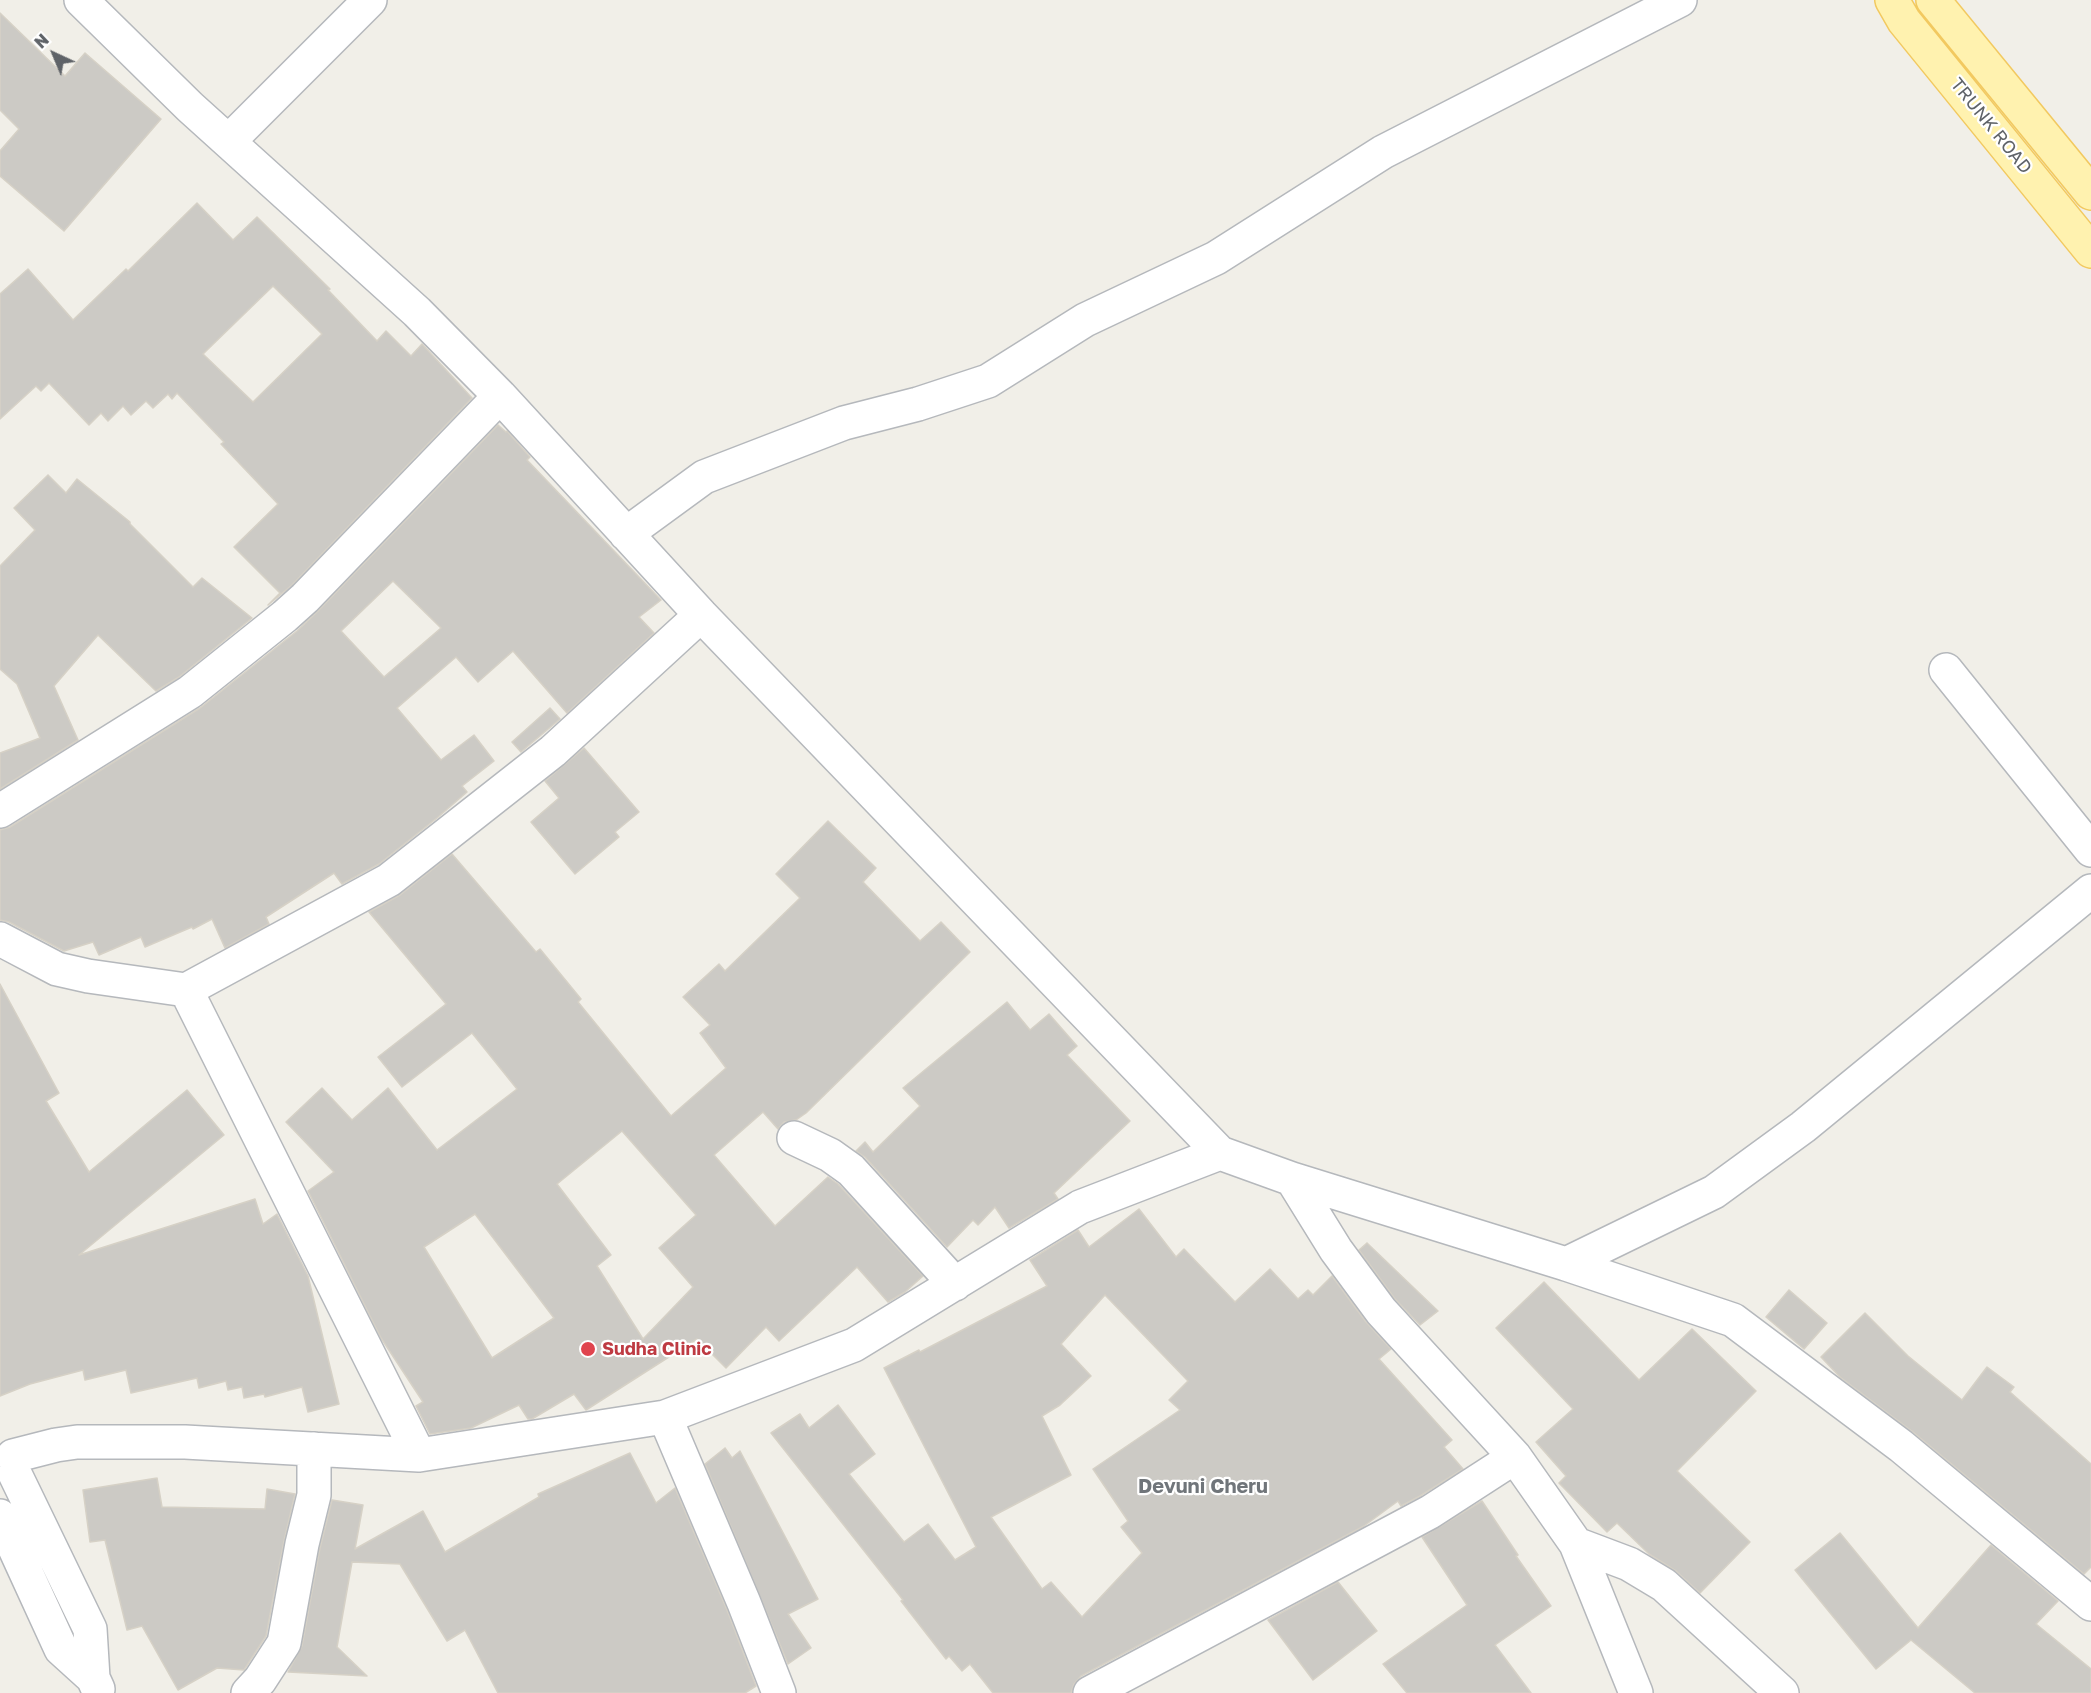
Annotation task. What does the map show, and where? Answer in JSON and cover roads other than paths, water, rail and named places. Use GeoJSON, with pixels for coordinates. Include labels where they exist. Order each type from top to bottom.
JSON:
{"type":"FeatureCollection","features":[{"type":"Feature","properties":{"kind":"main road","name":"TRUNK ROAD"},"geometry":{"type":"LineString","coordinates":[[1892,0],[1904,21],[2091,251]]}},
{"type":"Feature","properties":{"kind":"main road"},"geometry":{"type":"LineString","coordinates":[[1933,0],[2091,193]]}},
{"type":"Feature","properties":{"kind":"street"},"geometry":{"type":"LineString","coordinates":[[81,0],[190,107],[417,312],[500,396],[701,615],[1220,1153],[1292,1179],[1566,1264],[1733,1320],[1901,1446],[2091,1604]]}},
{"type":"Feature","properties":{"kind":"street"},"geometry":{"type":"LineString","coordinates":[[229,141],[370,0]]}},
{"type":"Feature","properties":{"kind":"street"},"geometry":{"type":"LineString","coordinates":[[626,534],[704,477],[844,423],[918,404],[988,381],[1085,320],[1216,258],[1383,152],[1680,0]]}},
{"type":"Feature","properties":{"kind":"street"},"geometry":{"type":"LineString","coordinates":[[0,811],[190,692],[285,616],[500,396]]}},
{"type":"Feature","properties":{"kind":"street"},"geometry":{"type":"LineString","coordinates":[[0,939],[57,969],[88,976],[186,990],[389,880],[553,751],[701,615]]}},
{"type":"Feature","properties":{"kind":"street"},"geometry":{"type":"LineString","coordinates":[[1946,670],[2091,850]]}},
{"type":"Feature","properties":{"kind":"street"},"geometry":{"type":"LineString","coordinates":[[1566,1264],[1714,1192],[1803,1127],[2091,891]]}},
{"type":"Feature","properties":{"kind":"street"},"geometry":{"type":"LineString","coordinates":[[186,990],[419,1455]]}},
{"type":"Feature","properties":{"kind":"street"},"geometry":{"type":"LineString","coordinates":[[794,1138],[830,1155],[851,1170],[955,1284]]}},
{"type":"Feature","properties":{"kind":"street"},"geometry":{"type":"LineString","coordinates":[[96,1685],[90,1629],[7,1467],[56,1445],[77,1442],[185,1442],[419,1455],[665,1418],[854,1345],[1080,1207],[1220,1153]]}},
{"type":"Feature","properties":{"kind":"street"},"geometry":{"type":"LineString","coordinates":[[1292,1179],[1336,1250],[1381,1311],[1515,1457],[1576,1544],[1636,1693]]}},
{"type":"Feature","properties":{"kind":"street"},"geometry":{"type":"LineString","coordinates":[[665,1418],[744,1603],[779,1693]]}},
{"type":"Feature","properties":{"kind":"street"},"geometry":{"type":"LineString","coordinates":[[248,1693],[260,1680],[284,1643],[302,1544],[314,1495],[314,1449]]}},
{"type":"Feature","properties":{"kind":"street"},"geometry":{"type":"LineString","coordinates":[[1090,1693],[1430,1512],[1515,1457]]}},
{"type":"Feature","properties":{"kind":"street"},"geometry":{"type":"LineString","coordinates":[[0,1516],[61,1649],[96,1685]]}},
{"type":"Feature","properties":{"kind":"street"},"geometry":{"type":"LineString","coordinates":[[1576,1544],[1629,1564],[1664,1585],[1782,1693]]}},
{"type":"Feature","properties":{"kind":"place","name":"Sudha Clinic"},"geometry":{"type":"Point","coordinates":[588,1349]}},
{"type":"Feature","properties":{"kind":"district","name":"Devuni Cheru"},"geometry":{"type":"Point","coordinates":[1203,1487]}}]}
